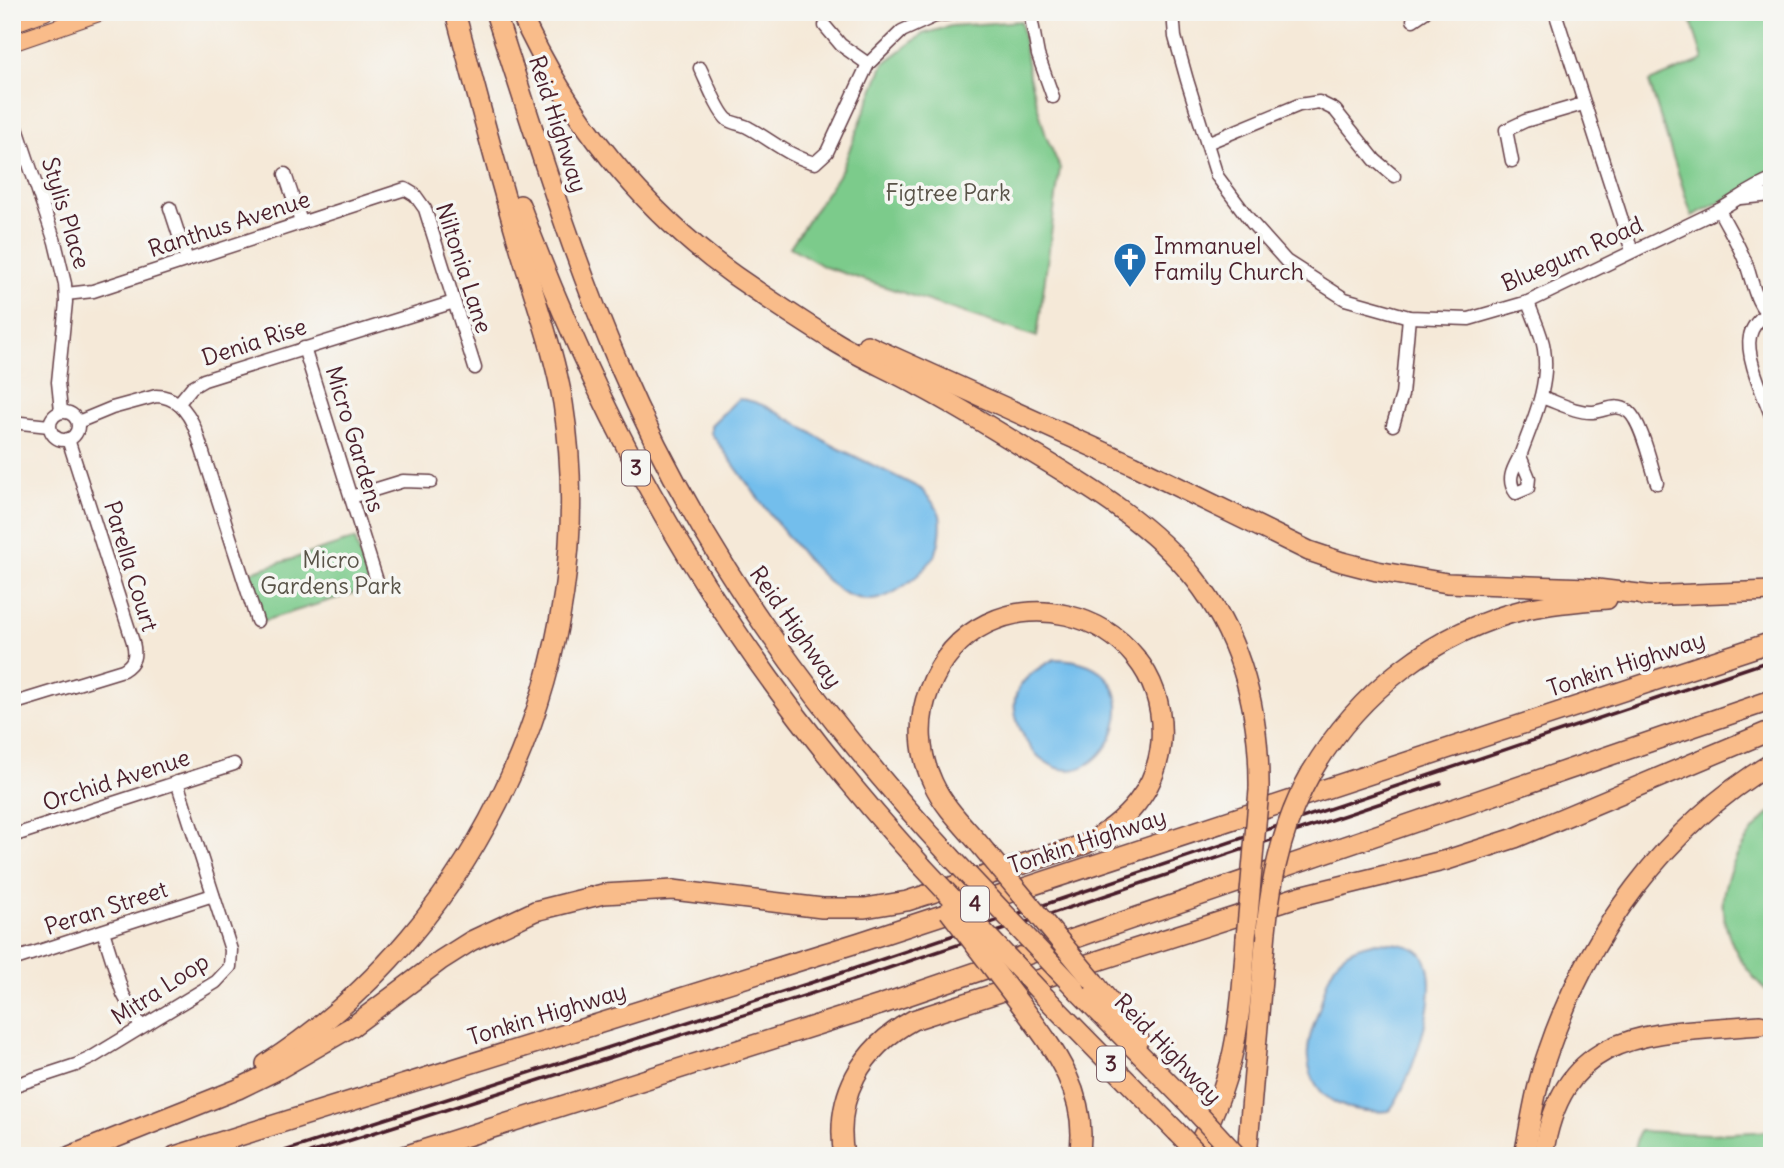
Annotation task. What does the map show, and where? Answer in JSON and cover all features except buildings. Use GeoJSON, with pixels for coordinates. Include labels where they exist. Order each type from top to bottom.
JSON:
{"type":"FeatureCollection","features":[{"type":"Feature","properties":{"kind":"highway","name":"3"},"geometry":{"type":"LineString","coordinates":[[456,12],[518,202],[582,359],[622,442],[685,555],[735,632],[796,717],[919,867],[1200,1156]]}},
{"type":"Feature","properties":{"kind":"highway"},"geometry":{"type":"LineString","coordinates":[[170,1116],[243,1078],[290,1047],[344,1004],[403,945],[454,879],[496,807],[529,731],[546,677],[561,610],[569,526],[567,443],[562,401],[456,12]]}},
{"type":"Feature","properties":{"kind":"highway","name":"Reid Highway"},"geometry":{"type":"LineString","coordinates":[[495,12],[596,311],[648,428],[743,596],[817,701],[882,781],[951,857],[1084,985],[1237,1156]]}},
{"type":"Feature","properties":{"kind":"highway"},"geometry":{"type":"LineString","coordinates":[[520,12],[551,73],[590,133],[676,228],[734,275],[834,342],[920,386],[1062,471],[1142,526],[1171,551],[1217,611],[1234,644],[1256,717],[1260,754],[1259,790],[1241,1009],[1235,1051],[1223,1091],[1192,1156]]}},
{"type":"Feature","properties":{"kind":"highway"},"geometry":{"type":"LineString","coordinates":[[783,307],[1133,465],[1309,551],[1342,562],[1447,583],[1588,588],[1655,596]]}},
{"type":"Feature","properties":{"kind":"highway"},"geometry":{"type":"LineString","coordinates":[[1247,1156],[1269,897],[1282,839],[1311,773],[1335,736],[1375,692],[1397,673],[1446,641],[1499,618],[1527,610],[1556,604],[1655,596],[1772,591]]}},
{"type":"Feature","properties":{"kind":"highway"},"geometry":{"type":"LineString","coordinates":[[70,1156],[238,1089],[313,1051],[353,1026],[441,960],[471,941],[534,911],[603,894],[673,890],[822,908],[866,908],[907,901],[1086,844],[1102,836],[1129,814],[1150,784],[1156,767],[1161,732],[1156,696],[1140,664],[1116,637],[1101,627],[1085,619],[1050,611],[1014,614],[981,627],[953,649],[933,679],[926,696],[922,750],[926,767],[942,800],[981,846],[1084,985]]}},
{"type":"Feature","properties":{"kind":"highway","name":"Tonkin Highway"},"geometry":{"type":"LineString","coordinates":[[175,1156],[860,942],[1772,642]]}},
{"type":"Feature","properties":{"kind":"highway"},"geometry":{"type":"LineString","coordinates":[[404,1156],[880,1004],[1772,700]]}},
{"type":"Feature","properties":{"kind":"highway"},"geometry":{"type":"LineString","coordinates":[[844,1156],[842,1118],[851,1083],[859,1067],[882,1040],[913,1020],[1300,896],[1447,860],[1516,838],[1772,730]]}},
{"type":"Feature","properties":{"kind":"highway"},"geometry":{"type":"LineString","coordinates":[[1524,1156],[1548,1052],[1595,946],[1636,886],[1686,829],[1717,800],[1772,763]]}},
{"type":"Feature","properties":{"kind":"highway"},"geometry":{"type":"LineString","coordinates":[[919,867],[1021,1005],[1068,1074],[1075,1090],[1082,1126],[1079,1156]]}},
{"type":"Feature","properties":{"kind":"highway"},"geometry":{"type":"LineString","coordinates":[[1543,1156],[1552,1116],[1559,1100],[1572,1079],[1601,1051],[1638,1037],[1760,1025]]}},
{"type":"Feature","properties":{"kind":"main road"},"geometry":{"type":"LineString","coordinates":[[12,23],[45,12]]}},
{"type":"Feature","properties":{"kind":"main road"},"geometry":{"type":"LineString","coordinates":[[12,43],[102,12]]}},
{"type":"Feature","properties":{"kind":"street"},"geometry":{"type":"LineString","coordinates":[[700,68],[728,120],[743,124],[798,159],[815,163],[827,152],[868,64],[902,31],[934,14],[960,12]]}},
{"type":"Feature","properties":{"kind":"street"},"geometry":{"type":"LineString","coordinates":[[1030,12],[1038,55],[1053,97]]}},
{"type":"Feature","properties":{"kind":"street","name":"Bluegum Road"},"geometry":{"type":"LineString","coordinates":[[1172,12],[1178,48],[1217,176],[1252,223],[1286,261],[1345,299],[1409,317],[1469,319],[1528,302],[1719,210],[1757,185],[1772,180]]}},
{"type":"Feature","properties":{"kind":"street"},"geometry":{"type":"LineString","coordinates":[[1413,19],[1425,12]]}},
{"type":"Feature","properties":{"kind":"street"},"geometry":{"type":"LineString","coordinates":[[1555,12],[1632,251]]}},
{"type":"Feature","properties":{"kind":"street"},"geometry":{"type":"LineString","coordinates":[[825,26],[841,45],[868,64]]}},
{"type":"Feature","properties":{"kind":"street"},"geometry":{"type":"LineString","coordinates":[[1208,143],[1299,105],[1319,102],[1335,110],[1375,160],[1394,176]]}},
{"type":"Feature","properties":{"kind":"street"},"geometry":{"type":"LineString","coordinates":[[1512,161],[1506,130],[1525,121],[1583,104]]}},
{"type":"Feature","properties":{"kind":"street","name":"Stylis Place"},"geometry":{"type":"LineString","coordinates":[[12,113],[55,242],[66,294],[58,382],[61,411]]}},
{"type":"Feature","properties":{"kind":"street"},"geometry":{"type":"LineString","coordinates":[[285,174],[301,222]]}},
{"type":"Feature","properties":{"kind":"street","name":"Ranthus Avenue"},"geometry":{"type":"LineString","coordinates":[[66,294],[93,291],[405,189]]}},
{"type":"Feature","properties":{"kind":"street","name":"Niltonia Lane"},"geometry":{"type":"LineString","coordinates":[[405,189],[415,194],[425,209],[475,368]]}},
{"type":"Feature","properties":{"kind":"street","name":"Bluegum Road"},"geometry":{"type":"LineString","coordinates":[[1741,198],[1772,195]]}},
{"type":"Feature","properties":{"kind":"street"},"geometry":{"type":"LineString","coordinates":[[170,208],[187,260]]}},
{"type":"Feature","properties":{"kind":"street"},"geometry":{"type":"LineString","coordinates":[[1719,210],[1745,260],[1757,296],[1769,314],[1754,325],[1749,337],[1750,353],[1772,418]]}},
{"type":"Feature","properties":{"kind":"street","name":"Denia Rise"},"geometry":{"type":"LineString","coordinates":[[178,404],[192,387],[204,380],[454,302]]}},
{"type":"Feature","properties":{"kind":"street"},"geometry":{"type":"LineString","coordinates":[[1520,456],[1541,397],[1545,374],[1544,348],[1528,302]]}},
{"type":"Feature","properties":{"kind":"street"},"geometry":{"type":"LineString","coordinates":[[1393,425],[1402,395],[1409,317]]}},
{"type":"Feature","properties":{"kind":"street","name":"Micro Gardens"},"geometry":{"type":"LineString","coordinates":[[304,348],[377,581]]}},
{"type":"Feature","properties":{"kind":"street"},"geometry":{"type":"LineString","coordinates":[[78,422],[150,397],[163,396],[178,404],[187,413],[196,431],[257,621]]}},
{"type":"Feature","properties":{"kind":"street"},"geometry":{"type":"LineString","coordinates":[[1541,397],[1581,410],[1594,412],[1613,406],[1629,412],[1638,428],[1657,483]]}},
{"type":"Feature","properties":{"kind":"street"},"geometry":{"type":"LineString","coordinates":[[61,411],[70,412],[78,422],[76,433],[68,439],[55,437],[49,426],[52,416],[61,411]]}},
{"type":"Feature","properties":{"kind":"street"},"geometry":{"type":"LineString","coordinates":[[12,422],[49,426]]}},
{"type":"Feature","properties":{"kind":"street","name":"Parella Court"},"geometry":{"type":"LineString","coordinates":[[12,704],[123,670],[133,662],[135,655],[134,642],[68,439]]}},
{"type":"Feature","properties":{"kind":"street"},"geometry":{"type":"LineString","coordinates":[[351,496],[403,481],[431,482]]}},
{"type":"Feature","properties":{"kind":"street","name":"Orchid Avenue"},"geometry":{"type":"LineString","coordinates":[[12,836],[234,764]]}},
{"type":"Feature","properties":{"kind":"street","name":"Mitra Loop"},"geometry":{"type":"LineString","coordinates":[[12,1086],[76,1065],[216,982],[230,967],[231,950],[177,782]]}},
{"type":"Feature","properties":{"kind":"street","name":"Peran Street"},"geometry":{"type":"LineString","coordinates":[[12,960],[213,895]]}},
{"type":"Feature","properties":{"kind":"street"},"geometry":{"type":"LineString","coordinates":[[103,931],[123,995],[141,1027]]}},
{"type":"Feature","properties":{"kind":"green space"},"geometry":{"type":"Polygon","coordinates":[[[1701,12],[1772,12],[1772,176],[1692,216],[1649,82],[1703,60],[1691,20],[1701,12]]]}},
{"type":"Feature","properties":{"kind":"green space","name":"Figtree Park"},"geometry":{"type":"Polygon","coordinates":[[[1021,21],[1029,76],[1046,136],[1060,168],[1037,337],[825,267],[790,247],[841,171],[884,63],[923,34],[951,26],[1021,21]]]}},
{"type":"Feature","properties":{"kind":"green space","name":"Micro Gardens Park"},"geometry":{"type":"Polygon","coordinates":[[[355,539],[370,588],[263,621],[248,573],[355,539]]]}},
{"type":"Feature","properties":{"kind":"green space"},"geometry":{"type":"Polygon","coordinates":[[[1772,811],[1772,995],[1754,978],[1734,947],[1725,924],[1723,899],[1730,871],[1744,843],[1772,811]]]}},
{"type":"Feature","properties":{"kind":"green space"},"geometry":{"type":"Polygon","coordinates":[[[1639,1131],[1710,1134],[1772,1131],[1772,1156],[1632,1156],[1639,1131]]]}},
{"type":"Feature","properties":{"kind":"water"},"geometry":{"type":"Polygon","coordinates":[[[738,399],[762,405],[834,446],[921,489],[937,508],[941,519],[937,548],[932,560],[917,576],[878,599],[867,600],[848,595],[833,586],[776,522],[711,433],[711,425],[738,399]]]}},
{"type":"Feature","properties":{"kind":"water"},"geometry":{"type":"Polygon","coordinates":[[[1055,659],[1090,665],[1110,681],[1118,703],[1115,727],[1105,748],[1089,764],[1068,770],[1046,762],[1036,754],[1020,729],[1014,704],[1021,684],[1055,659]]]}},
{"type":"Feature","properties":{"kind":"water"},"geometry":{"type":"Polygon","coordinates":[[[1376,942],[1414,948],[1427,963],[1430,982],[1428,1005],[1416,1056],[1398,1098],[1389,1111],[1361,1110],[1336,1103],[1317,1087],[1308,1059],[1311,1032],[1333,968],[1349,951],[1376,942]]]}},
{"type":"Feature","properties":{"kind":"railway"},"geometry":{"type":"LineString","coordinates":[[269,1156],[835,975],[1772,660]]}},
{"type":"Feature","properties":{"kind":"railway"},"geometry":{"type":"LineString","coordinates":[[310,1153],[835,986],[1441,783]]}},
{"type":"Feature","properties":{"kind":"place","name":"Immanuel Family Church"},"geometry":{"type":"Point","coordinates":[1130,289]}}]}
